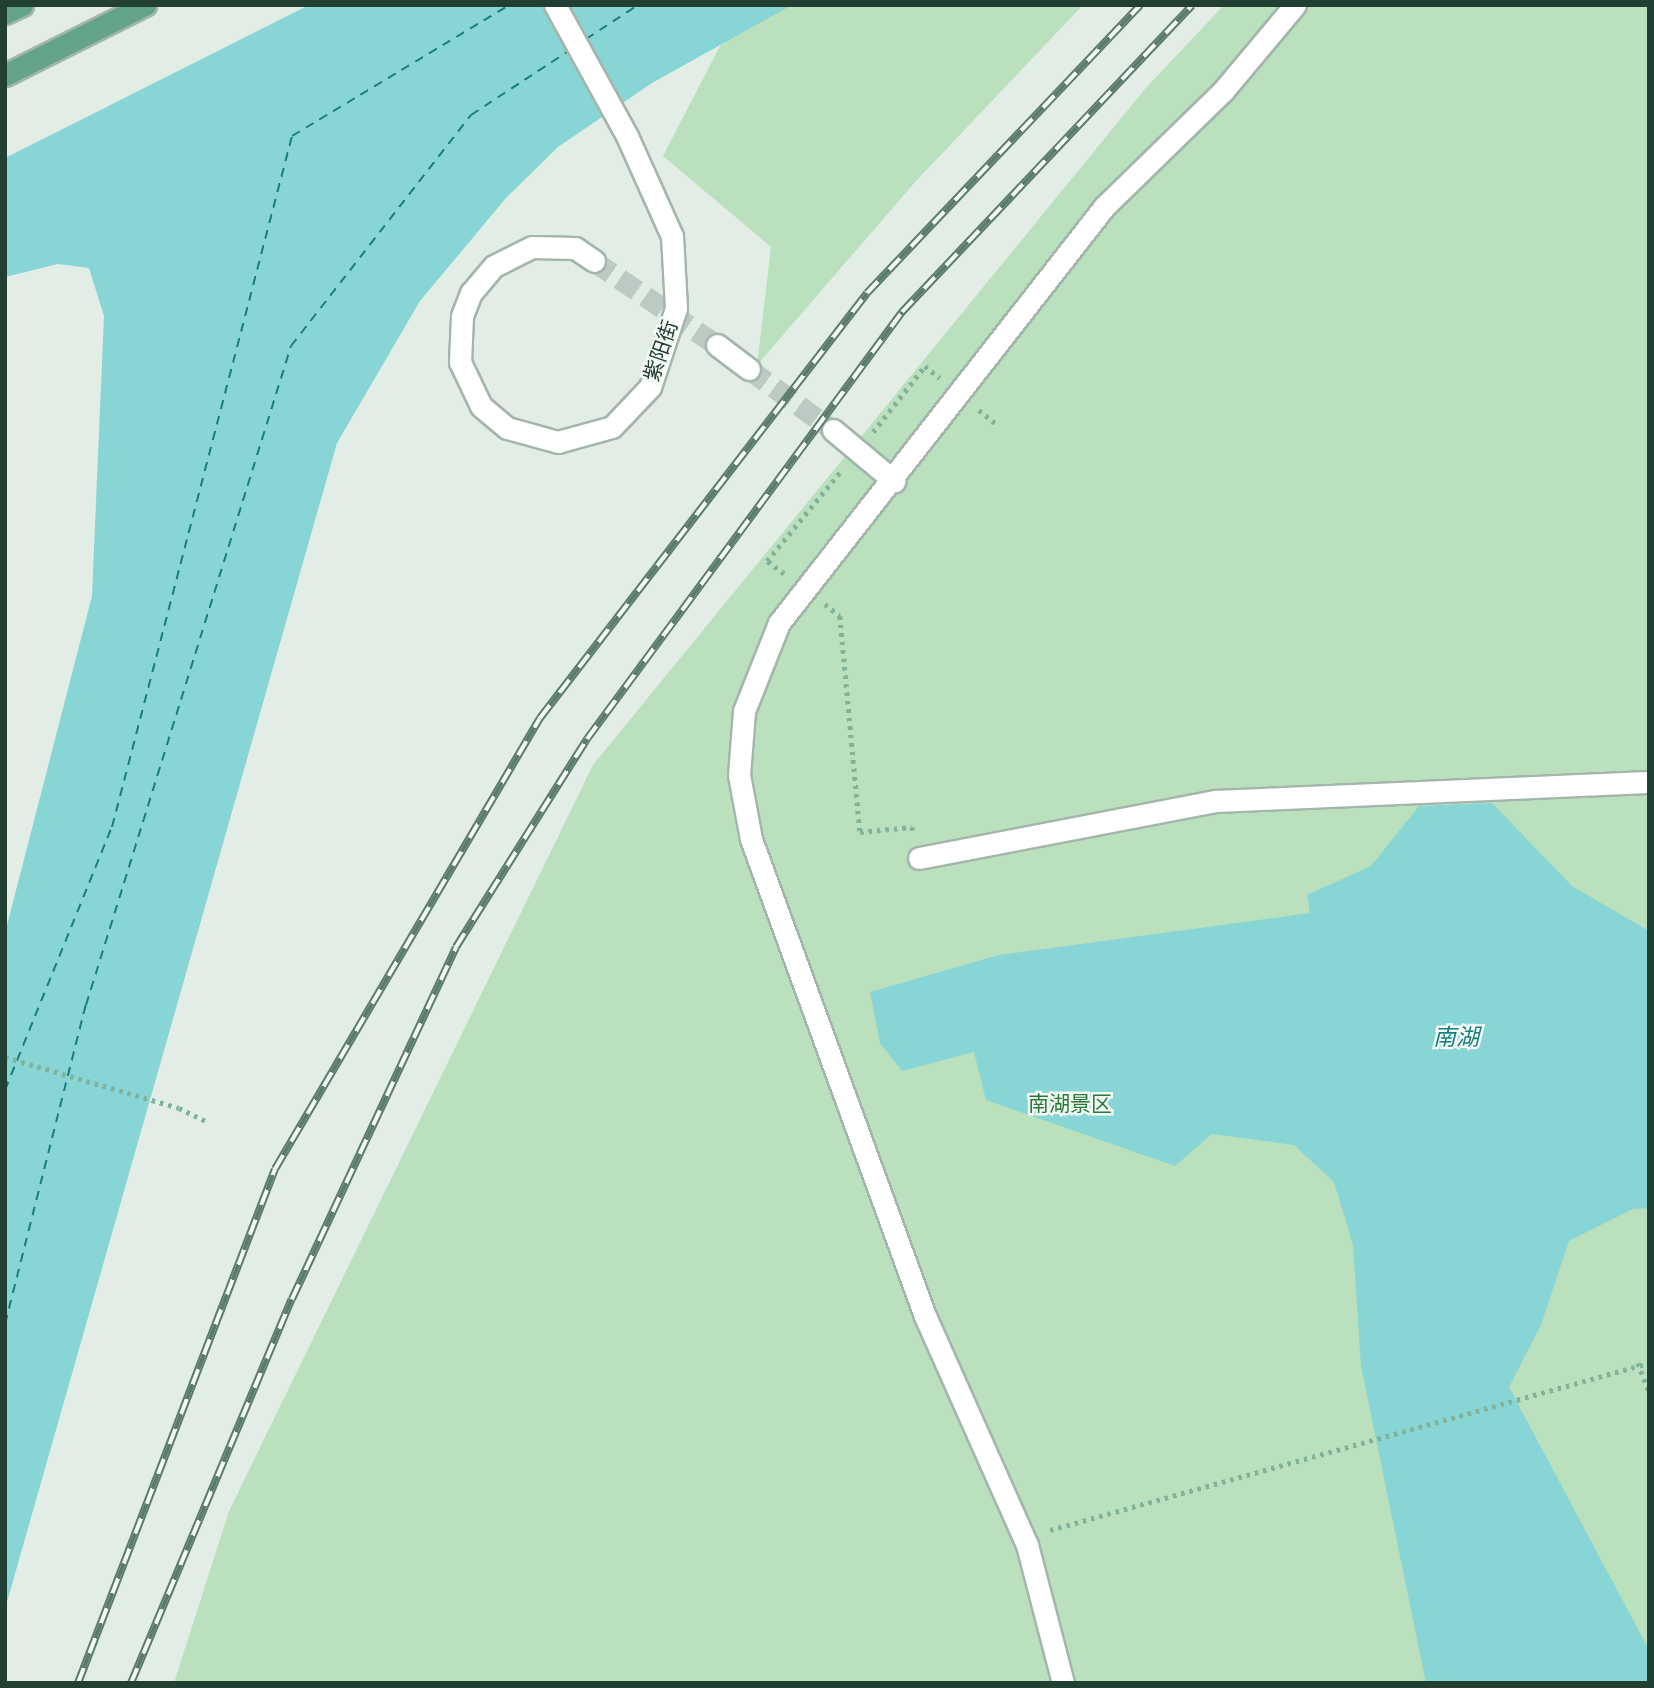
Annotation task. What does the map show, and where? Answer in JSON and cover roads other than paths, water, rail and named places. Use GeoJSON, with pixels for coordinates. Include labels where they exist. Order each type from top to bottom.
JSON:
{"type":"FeatureCollection","features":[{"type":"Feature","properties":{"kind":"main road"},"geometry":{"type":"LineString","coordinates":[[5,13],[22,5]]}},
{"type":"Feature","properties":{"kind":"main road"},"geometry":{"type":"LineString","coordinates":[[5,75],[145,5]]}},
{"type":"Feature","properties":{"kind":"street","name":"紫阳街"},"geometry":{"type":"LineString","coordinates":[[555,5],[627,136],[672,236],[677,270],[660,366],[636,406],[589,438],[558,442],[507,428],[481,406],[460,362],[462,316],[471,293],[494,267],[532,247],[575,248],[594,261]]}},
{"type":"Feature","properties":{"kind":"street"},"geometry":{"type":"LineString","coordinates":[[1063,1683],[1024,1537],[925,1315],[751,839],[741,786],[744,711],[764,651],[779,622],[894,481],[1104,206],[1223,90],[1295,5]]}},
{"type":"Feature","properties":{"kind":"street"},"geometry":{"type":"LineString","coordinates":[[717,345],[750,369]]}},
{"type":"Feature","properties":{"kind":"street"},"geometry":{"type":"LineString","coordinates":[[834,429],[894,481]]}},
{"type":"Feature","properties":{"kind":"street"},"geometry":{"type":"LineString","coordinates":[[919,858],[1215,801],[1649,782]]}},
{"type":"Feature","properties":{"kind":"water"},"geometry":{"type":"Polygon","coordinates":[[[309,5],[792,5],[652,83],[558,147],[506,198],[420,301],[337,443],[5,1609],[5,933],[92,596],[104,316],[89,268],[58,264],[5,277],[5,158],[309,5]]]}},
{"type":"Feature","properties":{"kind":"water","name":"南湖"},"geometry":{"type":"Polygon","coordinates":[[[1492,803],[1572,886],[1649,931],[1649,1208],[1633,1209],[1569,1241],[1541,1325],[1509,1387],[1649,1650],[1649,1683],[1426,1683],[1361,1366],[1353,1245],[1334,1182],[1294,1145],[1212,1134],[1175,1166],[986,1100],[974,1052],[902,1071],[880,1043],[870,992],[999,955],[1310,913],[1307,895],[1371,866],[1419,806],[1492,803]]]}},
{"type":"Feature","properties":{"kind":"tunnel"},"geometry":{"type":"LineString","coordinates":[[594,261],[717,345]]}},
{"type":"Feature","properties":{"kind":"tunnel"},"geometry":{"type":"LineString","coordinates":[[749,369],[833,430]]}},
{"type":"Feature","properties":{"kind":"railway"},"geometry":{"type":"LineString","coordinates":[[78,1683],[275,1169],[540,718],[867,293],[1140,5]]}},
{"type":"Feature","properties":{"kind":"railway"},"geometry":{"type":"LineString","coordinates":[[131,1683],[292,1299],[456,947],[587,739],[902,312],[1192,5]]}},
{"type":"Feature","properties":{"kind":"park label","name":"南湖景区"},"geometry":{"type":"Point","coordinates":[1070,1104]}}]}
